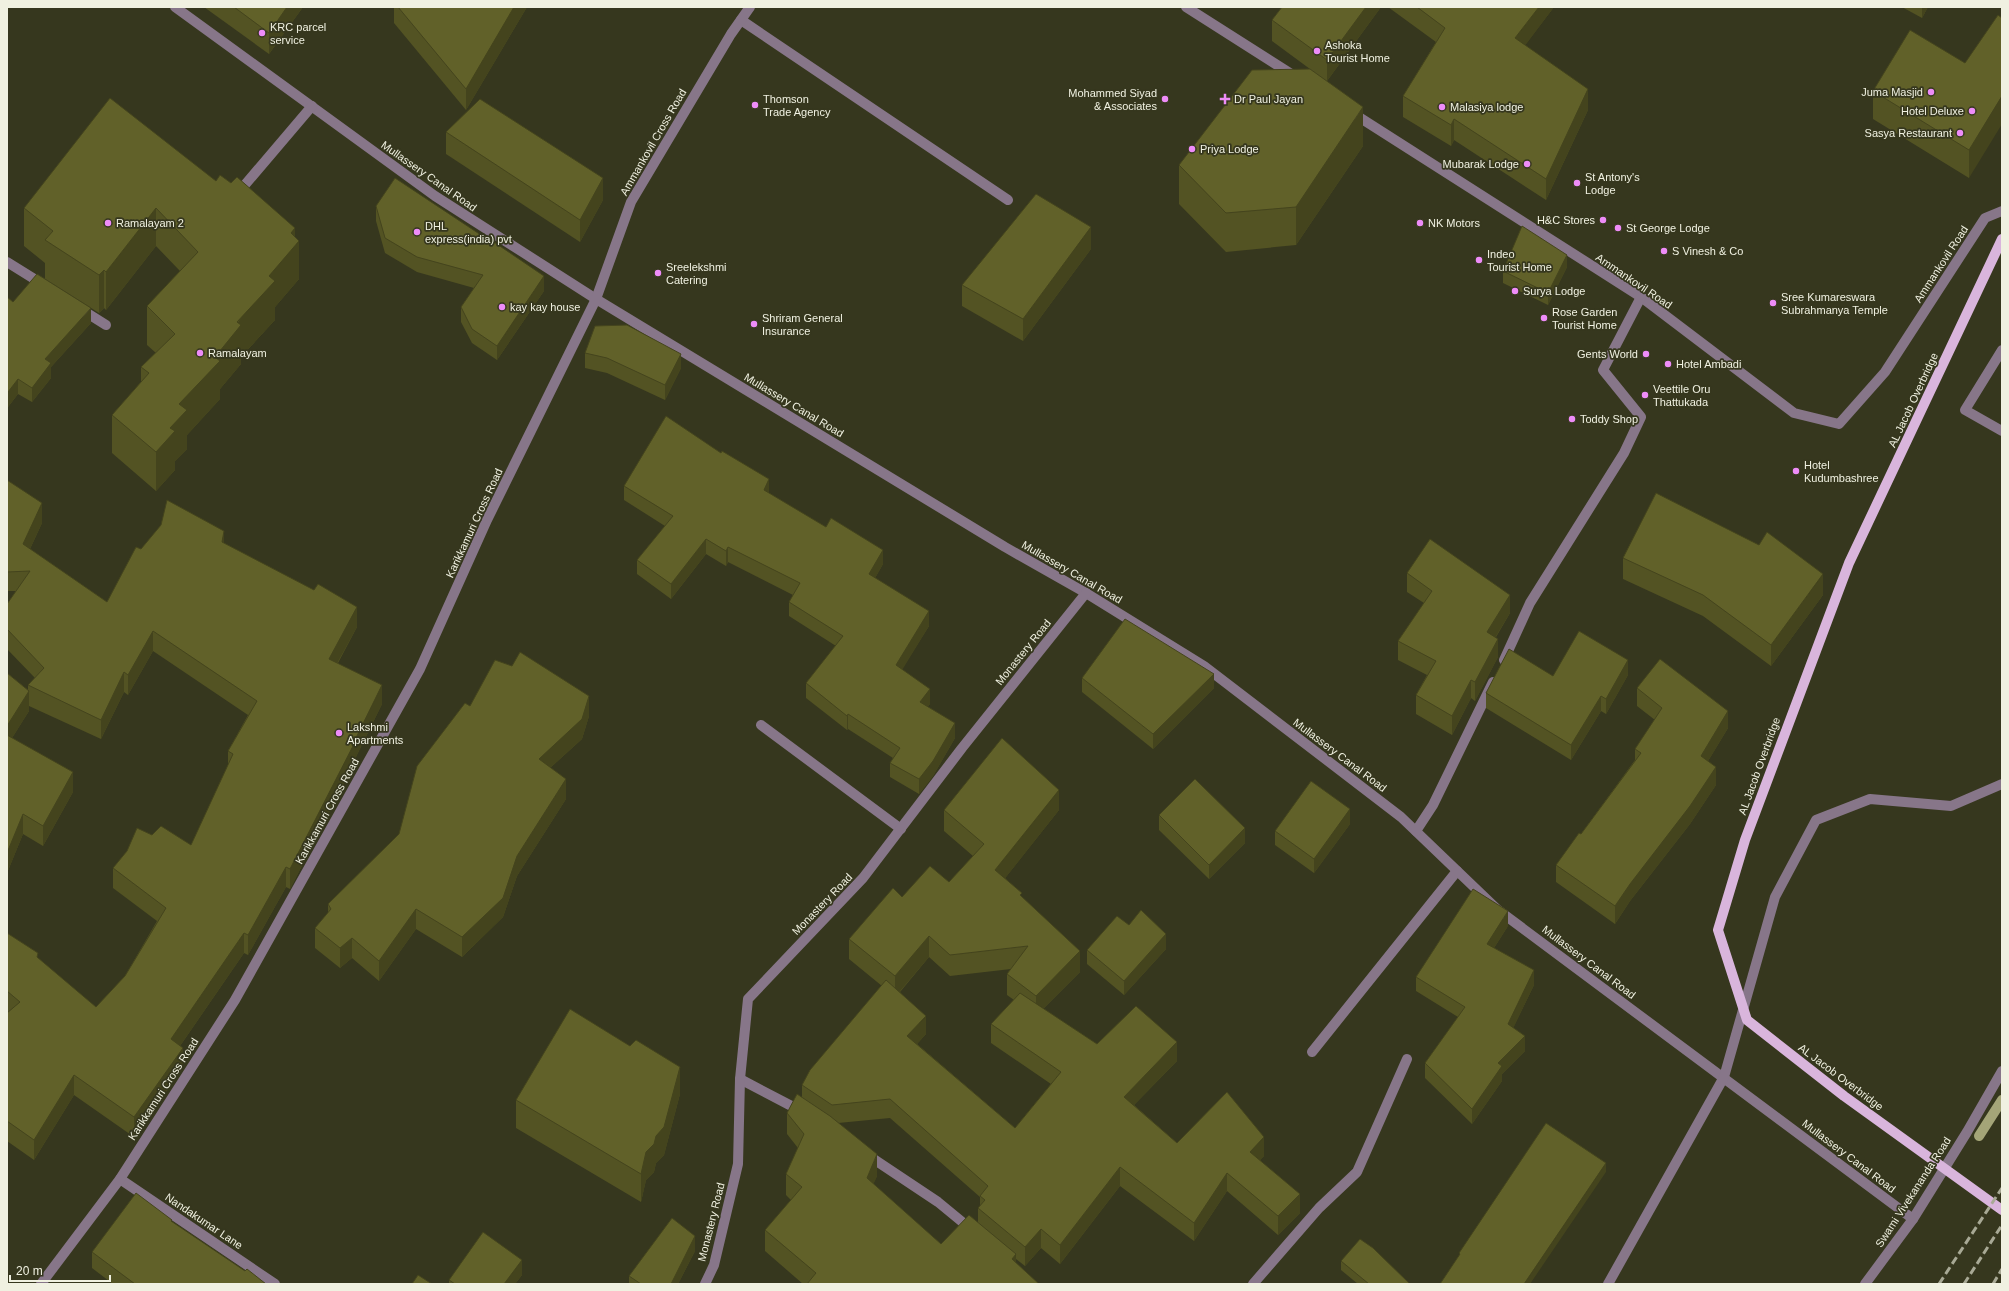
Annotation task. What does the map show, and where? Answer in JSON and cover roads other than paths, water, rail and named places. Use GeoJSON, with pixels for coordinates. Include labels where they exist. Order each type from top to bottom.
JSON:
{"type":"FeatureCollection","features":[{"type":"Feature","properties":{"kind":"main road","name":"AL Jacob Overbridge"},"geometry":{"type":"LineString","coordinates":[[2002,239],[1849,563],[1745,840],[1718,930],[1747,1020],[1844,1096],[2002,1210]]}},
{"type":"Feature","properties":{"kind":"street","name":"Mullassery Canal Road"},"geometry":{"type":"LineString","coordinates":[[175,7],[435,196],[596,299],[1005,547],[1086,593],[1204,666],[1401,817],[1498,910],[1913,1219]]}},
{"type":"Feature","properties":{"kind":"street","name":"Ammankovil Cross Road"},"geometry":{"type":"LineString","coordinates":[[596,299],[631,202],[750,7]]}},
{"type":"Feature","properties":{"kind":"street"},"geometry":{"type":"LineString","coordinates":[[1186,7],[1303,81]]}},
{"type":"Feature","properties":{"kind":"street"},"geometry":{"type":"LineString","coordinates":[[741,20],[1008,200]]}},
{"type":"Feature","properties":{"kind":"street"},"geometry":{"type":"LineString","coordinates":[[232,200],[312,106]]}},
{"type":"Feature","properties":{"kind":"street","name":"Ammankovil Road"},"geometry":{"type":"LineString","coordinates":[[1342,106],[1641,297],[1794,414],[1840,424],[1885,372],[1986,218],[2002,211]]}},
{"type":"Feature","properties":{"kind":"street"},"geometry":{"type":"LineString","coordinates":[[7,262],[53,291]]}},
{"type":"Feature","properties":{"kind":"street"},"geometry":{"type":"LineString","coordinates":[[1416,831],[1433,805],[1515,638],[1530,603],[1624,452],[1641,417],[1604,370],[1641,297]]}},
{"type":"Feature","properties":{"kind":"street","name":"Karikkamuri Cross Road"},"geometry":{"type":"LineString","coordinates":[[40,1284],[120,1178],[234,1000],[420,670],[487,520],[596,299]]}},
{"type":"Feature","properties":{"kind":"street"},"geometry":{"type":"LineString","coordinates":[[73,304],[106,325]]}},
{"type":"Feature","properties":{"kind":"street"},"geometry":{"type":"LineString","coordinates":[[2002,350],[1965,410],[2002,431]]}},
{"type":"Feature","properties":{"kind":"street","name":"Monastery Road"},"geometry":{"type":"LineString","coordinates":[[705,1284],[714,1265],[738,1164],[740,1079],[748,999],[863,878],[962,748],[1086,593]]}},
{"type":"Feature","properties":{"kind":"street"},"geometry":{"type":"LineString","coordinates":[[761,725],[901,829]]}},
{"type":"Feature","properties":{"kind":"street"},"geometry":{"type":"LineString","coordinates":[[1608,1284],[1724,1077],[1775,897],[1816,820],[1870,799],[1951,806],[2002,784]]}},
{"type":"Feature","properties":{"kind":"street"},"geometry":{"type":"LineString","coordinates":[[1312,1052],[1457,871]]}},
{"type":"Feature","properties":{"kind":"street"},"geometry":{"type":"LineString","coordinates":[[1252,1284],[1319,1208],[1356,1172],[1408,1059]]}},
{"type":"Feature","properties":{"kind":"street","name":"Swami Vivekananda Road"},"geometry":{"type":"LineString","coordinates":[[1865,1284],[1913,1219],[1967,1132],[2002,1071]]}},
{"type":"Feature","properties":{"kind":"street"},"geometry":{"type":"LineString","coordinates":[[740,1079],[791,1104],[810,1117]]}},
{"type":"Feature","properties":{"kind":"street"},"geometry":{"type":"LineString","coordinates":[[855,1147],[938,1202],[981,1238]]}},
{"type":"Feature","properties":{"kind":"street","name":"Nandakumar Lane"},"geometry":{"type":"LineString","coordinates":[[120,1178],[275,1284]]}},
{"type":"Feature","properties":{"kind":"waterway"},"geometry":{"type":"LineString","coordinates":[[1979,1136],[2002,1100]]}},
{"type":"Feature","properties":{"kind":"railway"},"geometry":{"type":"LineString","coordinates":[[1939,1284],[2002,1188]]}},
{"type":"Feature","properties":{"kind":"railway"},"geometry":{"type":"LineString","coordinates":[[1964,1284],[2002,1225]]}},
{"type":"Feature","properties":{"kind":"railway"},"geometry":{"type":"LineString","coordinates":[[1993,1284],[2002,1269]]}},
{"type":"Feature","properties":{"kind":"place","name":"KRC parcel service"},"geometry":{"type":"Point","coordinates":[262,33]}},
{"type":"Feature","properties":{"kind":"place","name":"Ashoka Tourist Home"},"geometry":{"type":"Point","coordinates":[1317,51]}},
{"type":"Feature","properties":{"kind":"place","name":"Juma Masjid"},"geometry":{"type":"Point","coordinates":[1931,92]}},
{"type":"Feature","properties":{"kind":"place","name":"Mohammed Siyad & Associates"},"geometry":{"type":"Point","coordinates":[1165,99]}},
{"type":"Feature","properties":{"kind":"place","name":"Dr Paul Jayan"},"geometry":{"type":"Point","coordinates":[1225,99]}},
{"type":"Feature","properties":{"kind":"place","name":"Thomson Trade Agency"},"geometry":{"type":"Point","coordinates":[755,105]}},
{"type":"Feature","properties":{"kind":"place","name":"Malasiya lodge"},"geometry":{"type":"Point","coordinates":[1442,107]}},
{"type":"Feature","properties":{"kind":"place","name":"Hotel Deluxe"},"geometry":{"type":"Point","coordinates":[1972,111]}},
{"type":"Feature","properties":{"kind":"place","name":"Sasya Restaurant"},"geometry":{"type":"Point","coordinates":[1960,133]}},
{"type":"Feature","properties":{"kind":"place","name":"Priya Lodge"},"geometry":{"type":"Point","coordinates":[1192,149]}},
{"type":"Feature","properties":{"kind":"place","name":"Mubarak Lodge"},"geometry":{"type":"Point","coordinates":[1527,164]}},
{"type":"Feature","properties":{"kind":"place","name":"St Antony's Lodge"},"geometry":{"type":"Point","coordinates":[1577,183]}},
{"type":"Feature","properties":{"kind":"place","name":"H&C Stores"},"geometry":{"type":"Point","coordinates":[1603,220]}},
{"type":"Feature","properties":{"kind":"place","name":"Ramalayam 2"},"geometry":{"type":"Point","coordinates":[108,223]}},
{"type":"Feature","properties":{"kind":"place","name":"NK Motors"},"geometry":{"type":"Point","coordinates":[1420,223]}},
{"type":"Feature","properties":{"kind":"place","name":"St George Lodge"},"geometry":{"type":"Point","coordinates":[1618,228]}},
{"type":"Feature","properties":{"kind":"place","name":"DHL express(india) pvt"},"geometry":{"type":"Point","coordinates":[417,232]}},
{"type":"Feature","properties":{"kind":"place","name":"S Vinesh & Co"},"geometry":{"type":"Point","coordinates":[1664,251]}},
{"type":"Feature","properties":{"kind":"place","name":"Indeo Tourist Home"},"geometry":{"type":"Point","coordinates":[1479,260]}},
{"type":"Feature","properties":{"kind":"place","name":"Sreelekshmi Catering"},"geometry":{"type":"Point","coordinates":[658,273]}},
{"type":"Feature","properties":{"kind":"place","name":"Surya Lodge"},"geometry":{"type":"Point","coordinates":[1515,291]}},
{"type":"Feature","properties":{"kind":"place","name":"Sree Kumareswara Subrahmanya Temple"},"geometry":{"type":"Point","coordinates":[1773,303]}},
{"type":"Feature","properties":{"kind":"place","name":"kay kay house"},"geometry":{"type":"Point","coordinates":[502,307]}},
{"type":"Feature","properties":{"kind":"place","name":"Rose Garden Tourist Home"},"geometry":{"type":"Point","coordinates":[1544,318]}},
{"type":"Feature","properties":{"kind":"place","name":"Shriram General Insurance"},"geometry":{"type":"Point","coordinates":[754,324]}},
{"type":"Feature","properties":{"kind":"place","name":"Ramalayam"},"geometry":{"type":"Point","coordinates":[200,353]}},
{"type":"Feature","properties":{"kind":"place","name":"Gents World"},"geometry":{"type":"Point","coordinates":[1646,354]}},
{"type":"Feature","properties":{"kind":"place","name":"Hotel Ambadi"},"geometry":{"type":"Point","coordinates":[1668,364]}},
{"type":"Feature","properties":{"kind":"place","name":"Veettile Oru Thattukada"},"geometry":{"type":"Point","coordinates":[1645,395]}},
{"type":"Feature","properties":{"kind":"place","name":"Toddy Shop"},"geometry":{"type":"Point","coordinates":[1572,419]}},
{"type":"Feature","properties":{"kind":"place","name":"Hotel Kudumbashree"},"geometry":{"type":"Point","coordinates":[1796,471]}},
{"type":"Feature","properties":{"kind":"place","name":"Lakshmi Apartments"},"geometry":{"type":"Point","coordinates":[339,733]}}]}
